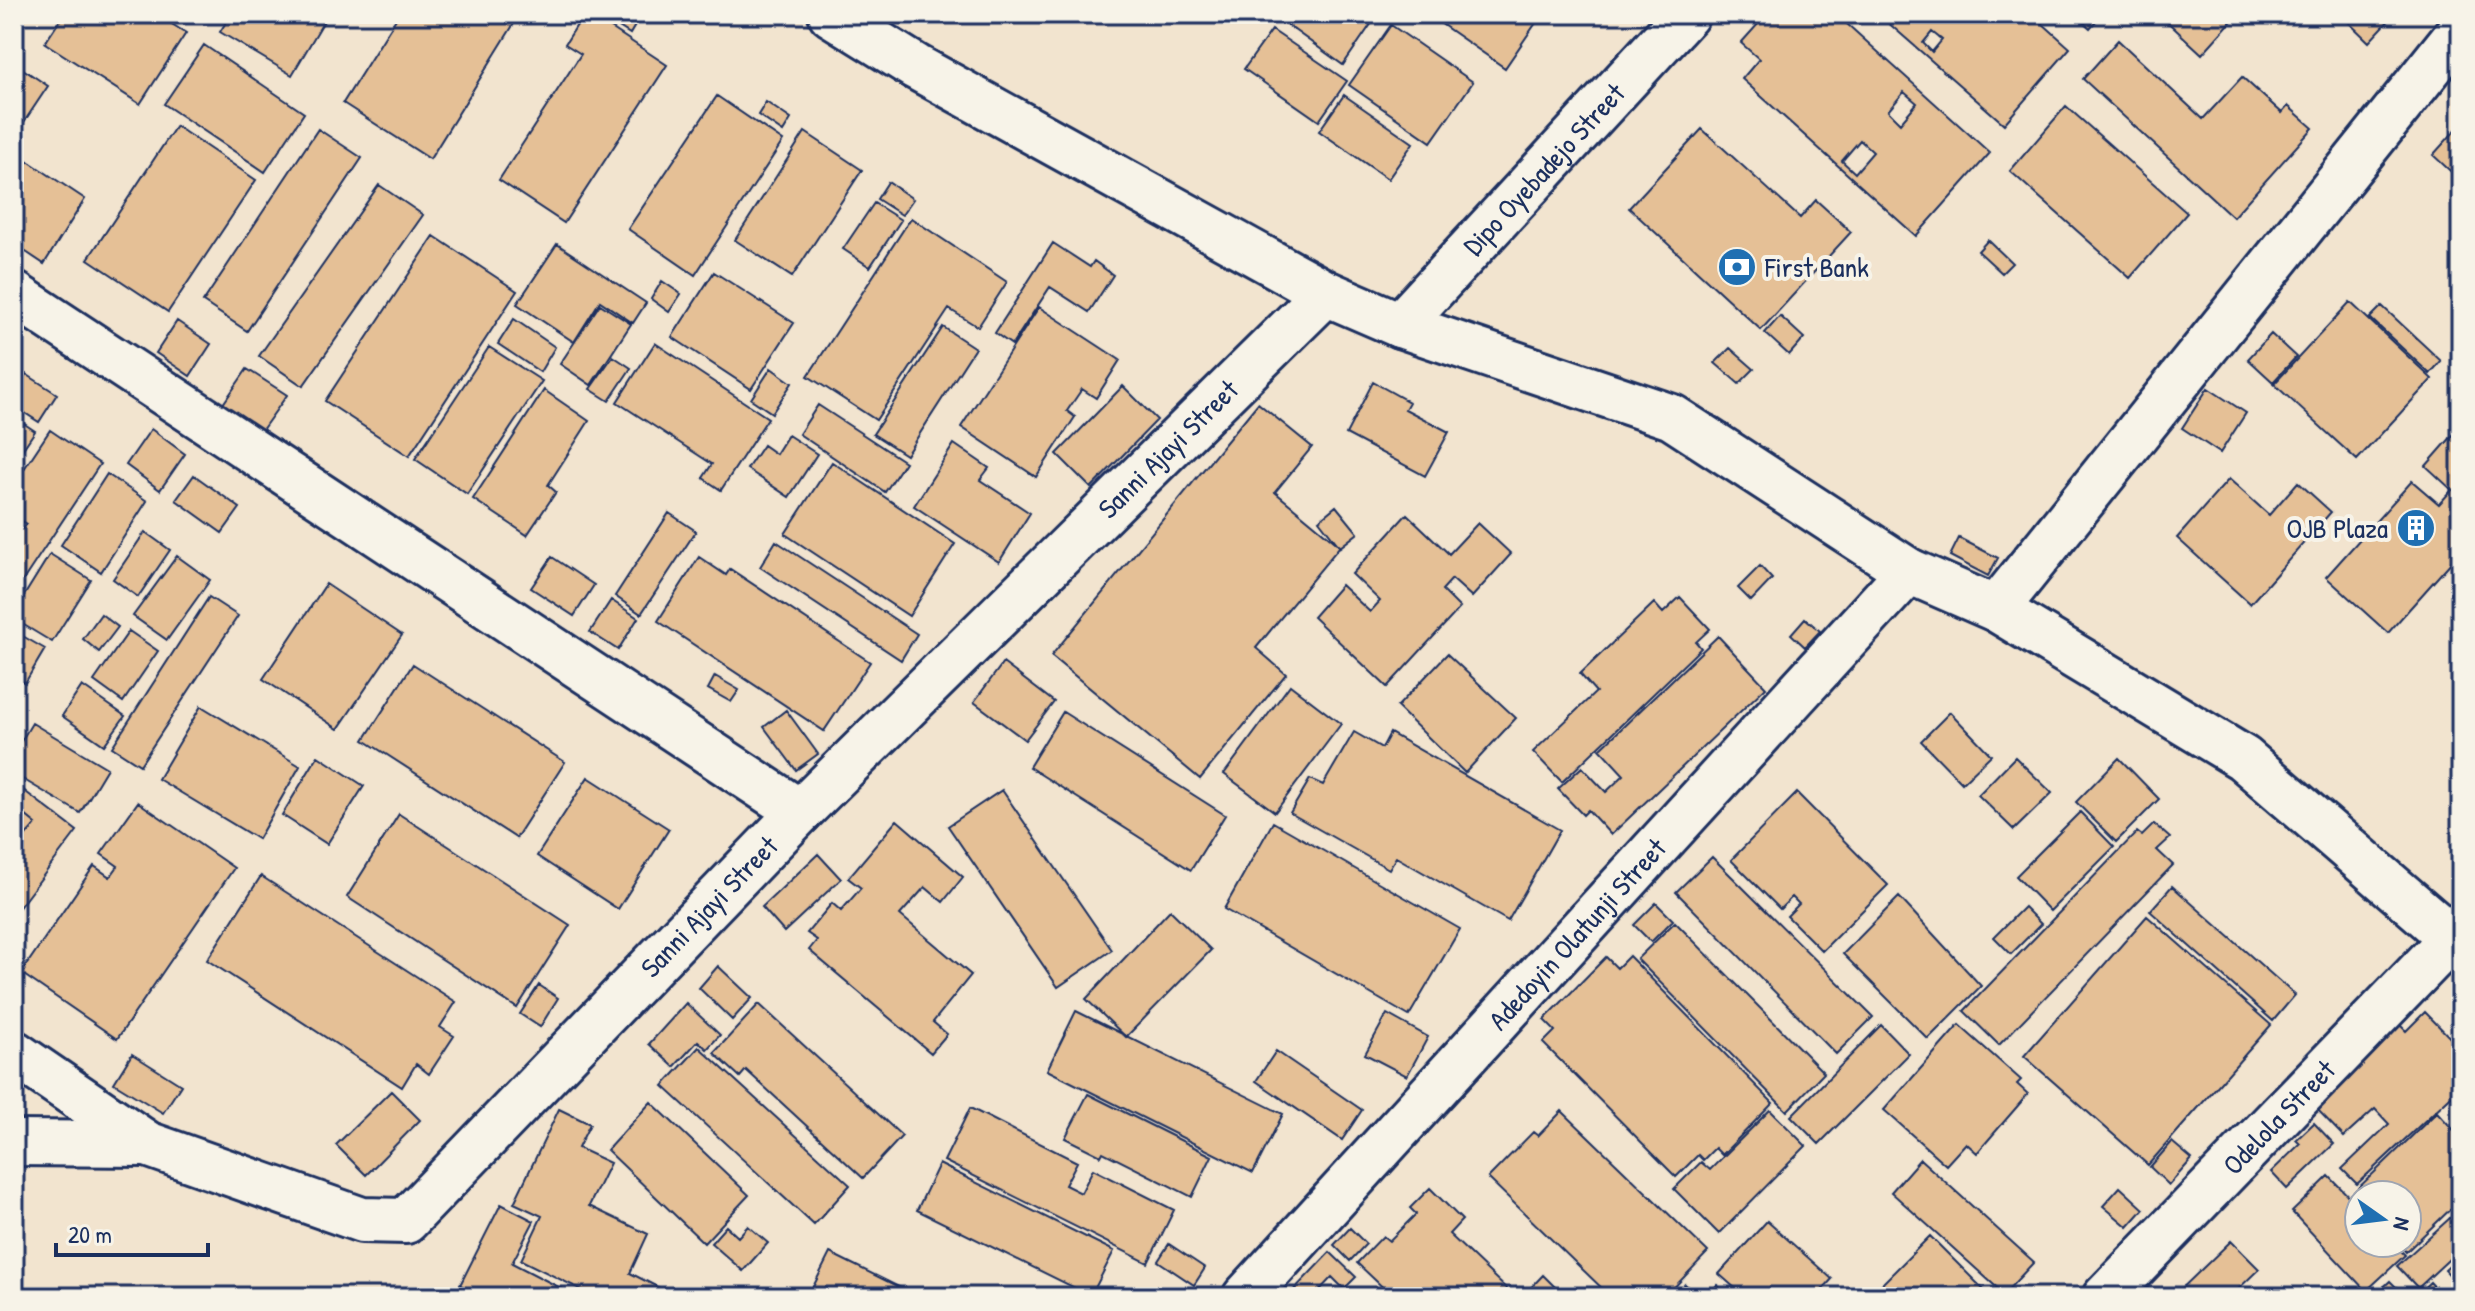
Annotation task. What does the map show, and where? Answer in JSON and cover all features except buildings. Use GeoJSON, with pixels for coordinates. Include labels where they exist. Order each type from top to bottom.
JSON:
{"type":"FeatureCollection","features":[{"type":"Feature","properties":{"kind":"street"},"geometry":{"type":"LineString","coordinates":[[831,14],[916,67],[1326,293],[1400,325],[1672,417],[1909,571],[1996,609],[2243,758],[2456,942]]}},
{"type":"Feature","properties":{"kind":"street","name":"Dipo Oyebadejo Street"},"geometry":{"type":"LineString","coordinates":[[1400,325],[1687,14]]}},
{"type":"Feature","properties":{"kind":"street"},"geometry":{"type":"LineString","coordinates":[[1996,609],[2461,29]]}},
{"type":"Feature","properties":{"kind":"street","name":"Sanni Ajayi Street"},"geometry":{"type":"LineString","coordinates":[[14,1053],[147,1144],[362,1220],[406,1221],[800,812],[1326,293]]}},
{"type":"Feature","properties":{"kind":"street"},"geometry":{"type":"LineString","coordinates":[[14,294],[800,812]]}},
{"type":"Feature","properties":{"kind":"street","name":"Adedoyin Olatunji Street"},"geometry":{"type":"LineString","coordinates":[[1245,1297],[1909,571]]}},
{"type":"Feature","properties":{"kind":"street","name":"Odelola Street"},"geometry":{"type":"LineString","coordinates":[[2105,1297],[2456,942]]}},
{"type":"Feature","properties":{"kind":"street"},"geometry":{"type":"LineString","coordinates":[[14,1143],[147,1144]]}},
{"type":"Feature","properties":{"kind":"place","name":"First Bank"},"geometry":{"type":"Point","coordinates":[1737,267]}},
{"type":"Feature","properties":{"kind":"place","name":"OJB Plaza"},"geometry":{"type":"Point","coordinates":[2416,528]}}]}
